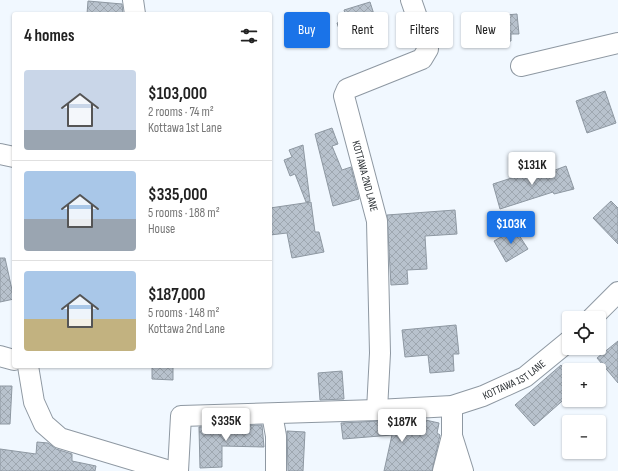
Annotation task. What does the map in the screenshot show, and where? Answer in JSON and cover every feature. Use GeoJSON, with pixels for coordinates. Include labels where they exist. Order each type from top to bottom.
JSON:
{"type":"FeatureCollection","features":[{"type":"Feature","properties":{"kind":"street"},"geometry":{"type":"LineString","coordinates":[[129,0],[133,0],[135,12]]}},
{"type":"Feature","properties":{"kind":"street","name":"KOTTAWA 2ND LANE"},"geometry":{"type":"LineString","coordinates":[[376,410],[380,353],[377,221],[344,96],[347,88],[422,58],[428,49],[411,0]]}},
{"type":"Feature","properties":{"kind":"street"},"geometry":{"type":"LineString","coordinates":[[521,66],[618,43]]}},
{"type":"Feature","properties":{"kind":"street"},"geometry":{"type":"LineString","coordinates":[[0,154],[12,157]]}},
{"type":"Feature","properties":{"kind":"street"},"geometry":{"type":"LineString","coordinates":[[599,311],[618,292]]}},
{"type":"Feature","properties":{"kind":"street","name":"KOTTAWA 1ST LANE"},"geometry":{"type":"LineString","coordinates":[[178,471],[181,416],[272,414],[452,406],[483,396],[525,377],[562,347]]}},
{"type":"Feature","properties":{"kind":"street"},"geometry":{"type":"LineString","coordinates":[[0,356],[12,359]]}},
{"type":"Feature","properties":{"kind":"street"},"geometry":{"type":"LineString","coordinates":[[28,368],[34,402],[44,424],[60,438],[170,471]]}},
{"type":"Feature","properties":{"kind":"street"},"geometry":{"type":"LineString","coordinates":[[443,471],[452,436],[452,406]]}},
{"type":"Feature","properties":{"kind":"street"},"geometry":{"type":"LineString","coordinates":[[272,414],[276,436],[276,471]]}},
{"type":"Feature","properties":{"kind":"street"},"geometry":{"type":"LineString","coordinates":[[452,436],[463,471]]}},
{"type":"Feature","properties":{"kind":"building"},"geometry":{"type":"Polygon","coordinates":[[[88,1],[122,4],[123,12],[87,12],[88,1]]]}},
{"type":"Feature","properties":{"kind":"building"},"geometry":{"type":"Polygon","coordinates":[[[370,2],[373,12],[345,12],[344,10],[370,2]]]}},
{"type":"Feature","properties":{"kind":"building"},"geometry":{"type":"Polygon","coordinates":[[[517,14],[519,34],[511,34],[510,41],[510,15],[517,14]]]}},
{"type":"Feature","properties":{"kind":"building"},"geometry":{"type":"Polygon","coordinates":[[[605,91],[616,123],[587,133],[576,101],[605,91]]]}},
{"type":"Feature","properties":{"kind":"building"},"geometry":{"type":"Polygon","coordinates":[[[332,128],[338,144],[332,146],[342,170],[351,167],[359,199],[333,206],[315,134],[332,128]]]}},
{"type":"Feature","properties":{"kind":"building"},"geometry":{"type":"Polygon","coordinates":[[[303,145],[310,201],[306,202],[295,174],[290,176],[284,160],[292,157],[289,150],[303,145]]]}},
{"type":"Feature","properties":{"kind":"building"},"geometry":{"type":"Polygon","coordinates":[[[536,165],[539,176],[566,166],[574,189],[554,194],[553,192],[500,209],[493,184],[521,175],[520,171],[536,165]]]}},
{"type":"Feature","properties":{"kind":"building"},"geometry":{"type":"Polygon","coordinates":[[[611,201],[618,208],[618,244],[593,218],[611,201]]]}},
{"type":"Feature","properties":{"kind":"building"},"geometry":{"type":"Polygon","coordinates":[[[311,202],[315,232],[319,232],[324,252],[292,258],[287,233],[272,235],[272,208],[311,202]]]}},
{"type":"Feature","properties":{"kind":"building"},"geometry":{"type":"Polygon","coordinates":[[[455,210],[457,234],[425,236],[427,269],[407,270],[408,284],[391,285],[387,215],[455,210]]]}},
{"type":"Feature","properties":{"kind":"building"},"geometry":{"type":"Polygon","coordinates":[[[515,229],[528,249],[506,262],[494,241],[515,229]]]}},
{"type":"Feature","properties":{"kind":"building"},"geometry":{"type":"Polygon","coordinates":[[[0,258],[5,258],[12,290],[12,299],[0,302],[0,258]]]}},
{"type":"Feature","properties":{"kind":"building"},"geometry":{"type":"Polygon","coordinates":[[[456,325],[459,354],[453,354],[454,371],[430,373],[428,355],[405,357],[402,330],[456,325]]]}},
{"type":"Feature","properties":{"kind":"building"},"geometry":{"type":"Polygon","coordinates":[[[618,341],[618,383],[606,369],[606,363],[601,363],[597,358],[601,355],[606,355],[606,351],[618,341]]]}},
{"type":"Feature","properties":{"kind":"building"},"geometry":{"type":"Polygon","coordinates":[[[561,365],[562,366],[562,401],[534,426],[515,405],[561,365]]]}},
{"type":"Feature","properties":{"kind":"building"},"geometry":{"type":"Polygon","coordinates":[[[152,368],[173,368],[173,380],[152,379],[152,368]]]}},
{"type":"Feature","properties":{"kind":"building"},"geometry":{"type":"Polygon","coordinates":[[[342,371],[344,399],[320,400],[318,373],[342,371]]]}},
{"type":"Feature","properties":{"kind":"building"},"geometry":{"type":"Polygon","coordinates":[[[0,386],[12,386],[10,424],[0,424],[0,386]]]}},
{"type":"Feature","properties":{"kind":"building"},"geometry":{"type":"Polygon","coordinates":[[[421,419],[439,423],[437,433],[440,435],[432,471],[384,471],[392,435],[343,439],[341,423],[379,421],[412,429],[414,420],[421,419]]]}},
{"type":"Feature","properties":{"kind":"building"},"geometry":{"type":"Polygon","coordinates":[[[262,425],[264,447],[222,446],[222,467],[200,468],[199,427],[262,425]]]}},
{"type":"Feature","properties":{"kind":"building"},"geometry":{"type":"Polygon","coordinates":[[[287,431],[305,432],[303,471],[288,471],[287,431]]]}},
{"type":"Feature","properties":{"kind":"building"},"geometry":{"type":"Polygon","coordinates":[[[37,442],[48,443],[56,449],[72,454],[72,461],[96,466],[95,471],[0,471],[0,449],[36,454],[37,442]]]}}]}
